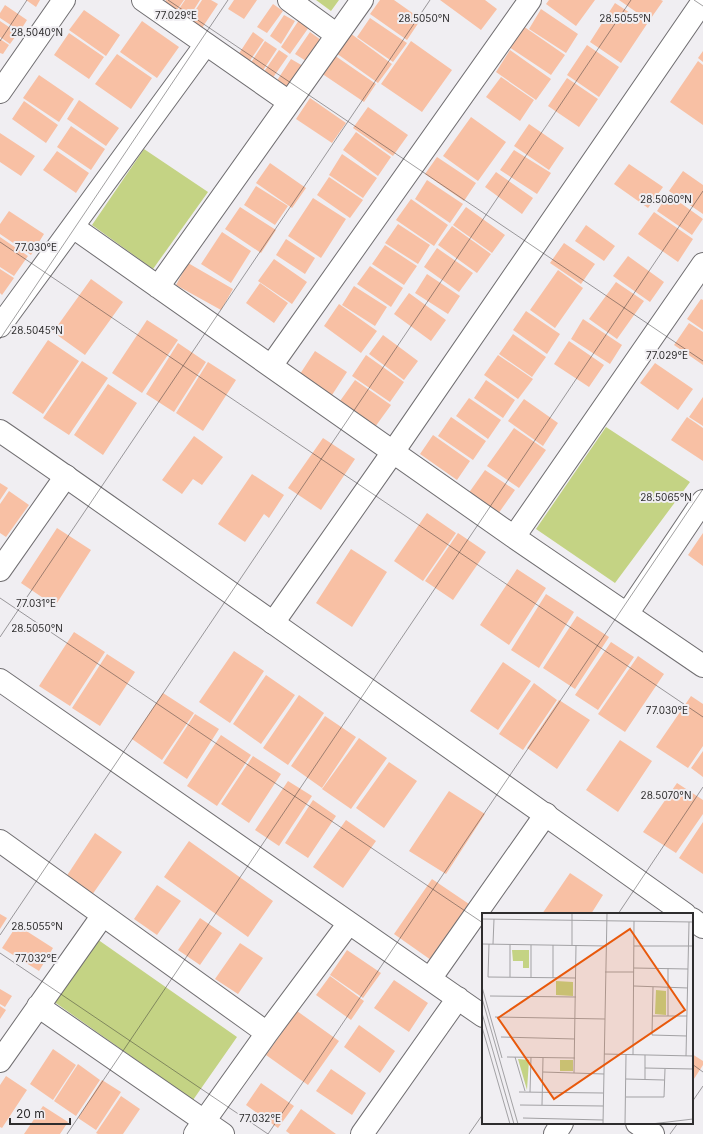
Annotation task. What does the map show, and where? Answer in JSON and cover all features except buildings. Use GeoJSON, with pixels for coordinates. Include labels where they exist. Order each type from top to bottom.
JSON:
{"type":"FeatureCollection","features":[{"type":"Feature","properties":{"kind":"street"},"geometry":{"type":"LineString","coordinates":[[0,92],[64,0]]}},
{"type":"Feature","properties":{"kind":"street"},"geometry":{"type":"LineString","coordinates":[[143,0],[289,102]]}},
{"type":"Feature","properties":{"kind":"street"},"geometry":{"type":"LineString","coordinates":[[289,0],[336,36]]}},
{"type":"Feature","properties":{"kind":"street"},"geometry":{"type":"LineString","coordinates":[[158,287],[362,0]]}},
{"type":"Feature","properties":{"kind":"street"},"geometry":{"type":"LineString","coordinates":[[271,366],[530,0]]}},
{"type":"Feature","properties":{"kind":"street"},"geometry":{"type":"LineString","coordinates":[[273,623],[394,452],[703,1]]}},
{"type":"Feature","properties":{"kind":"street"},"geometry":{"type":"LineString","coordinates":[[0,326],[206,44]]}},
{"type":"Feature","properties":{"kind":"street"},"geometry":{"type":"LineString","coordinates":[[73,227],[514,537],[703,666]]}},
{"type":"Feature","properties":{"kind":"street"},"geometry":{"type":"LineString","coordinates":[[514,537],[703,264]]}},
{"type":"Feature","properties":{"kind":"street"},"geometry":{"type":"LineString","coordinates":[[0,431],[687,913]]}},
{"type":"Feature","properties":{"kind":"street"},"geometry":{"type":"LineString","coordinates":[[0,570],[66,476]]}},
{"type":"Feature","properties":{"kind":"street"},"geometry":{"type":"LineString","coordinates":[[627,614],[703,501]]}},
{"type":"Feature","properties":{"kind":"street"},"geometry":{"type":"LineString","coordinates":[[0,680],[482,1015]]}},
{"type":"Feature","properties":{"kind":"street"},"geometry":{"type":"LineString","coordinates":[[430,979],[546,814]]}},
{"type":"Feature","properties":{"kind":"street"},"geometry":{"type":"LineString","coordinates":[[0,841],[267,1032]]}},
{"type":"Feature","properties":{"kind":"street"},"geometry":{"type":"LineString","coordinates":[[0,1061],[103,915]]}},
{"type":"Feature","properties":{"kind":"street"},"geometry":{"type":"LineString","coordinates":[[199,1127],[267,1032],[349,922]]}},
{"type":"Feature","properties":{"kind":"street"},"geometry":{"type":"LineString","coordinates":[[362,1134],[458,998]]}},
{"type":"Feature","properties":{"kind":"street"},"geometry":{"type":"LineString","coordinates":[[38,1006],[199,1127],[223,1134]]}},
{"type":"Feature","properties":{"kind":"street"},"geometry":{"type":"LineString","coordinates":[[555,1134],[561,1124]]}},
{"type":"Feature","properties":{"kind":"street"},"geometry":{"type":"LineString","coordinates":[[638,1124],[653,1134]]}},
{"type":"Feature","properties":{"kind":"green space"},"geometry":{"type":"Polygon","coordinates":[[[316,0],[339,0],[331,11],[316,0]]]}},
{"type":"Feature","properties":{"kind":"green space"},"geometry":{"type":"Polygon","coordinates":[[[144,149],[208,192],[153,269],[92,225],[144,149]]]}},
{"type":"Feature","properties":{"kind":"green space"},"geometry":{"type":"Polygon","coordinates":[[[606,427],[690,482],[615,583],[536,529],[606,427]]]}},
{"type":"Feature","properties":{"kind":"green space"},"geometry":{"type":"Polygon","coordinates":[[[97,939],[237,1037],[193,1100],[53,1001],[97,939]]]}}]}
